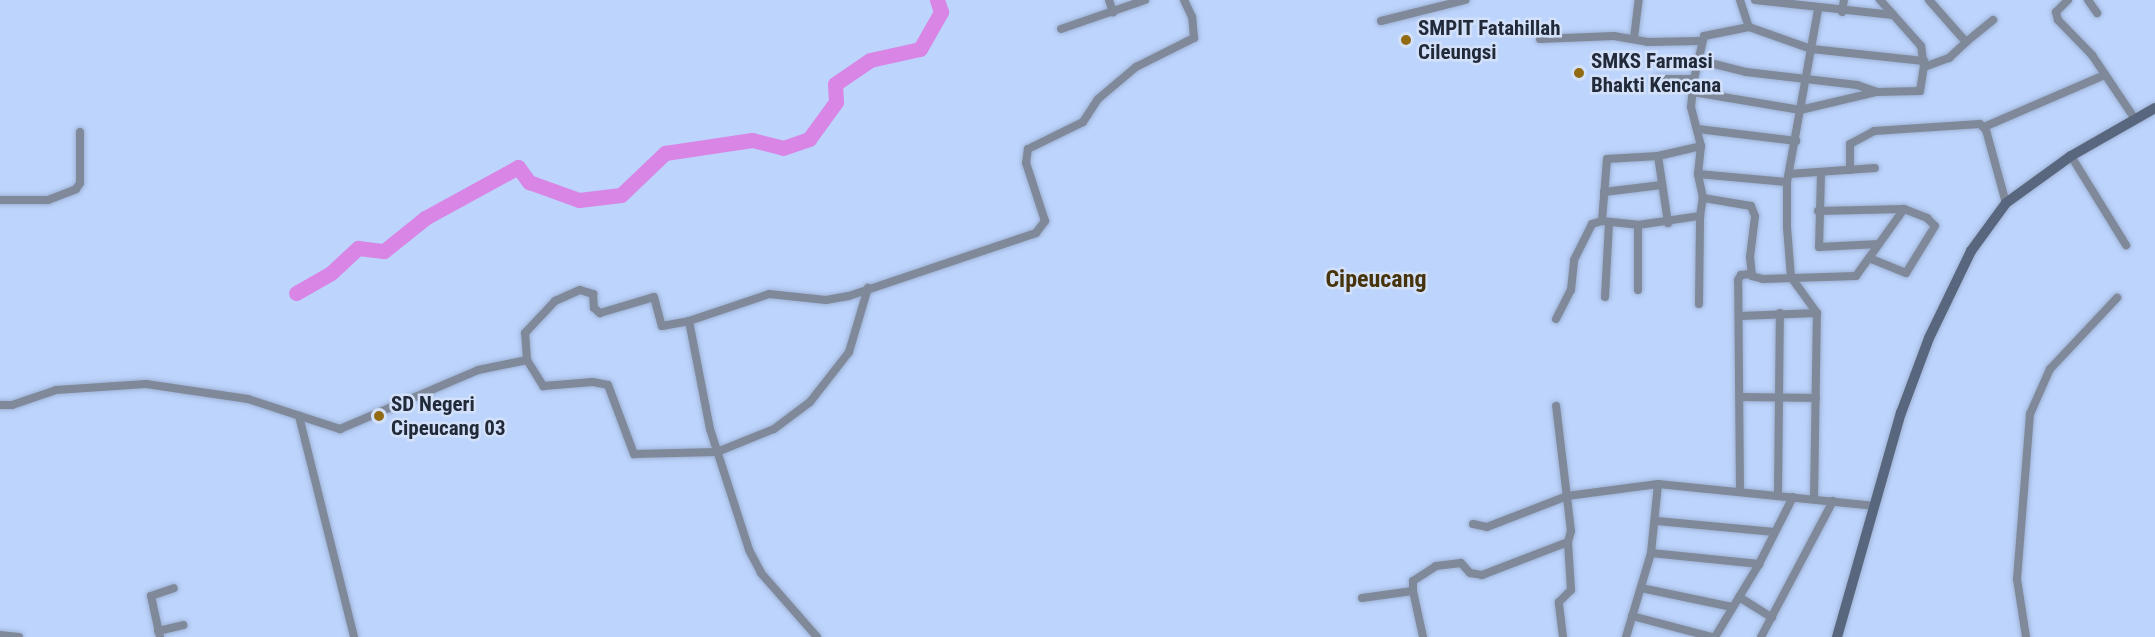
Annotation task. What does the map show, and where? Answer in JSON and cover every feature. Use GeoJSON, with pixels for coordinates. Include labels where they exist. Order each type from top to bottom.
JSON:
{"type":"FeatureCollection","features":[{"type":"Feature","properties":{"kind":"street"},"geometry":{"type":"LineString","coordinates":[[1109,0],[1113,12]]}},
{"type":"Feature","properties":{"kind":"street"},"geometry":{"type":"LineString","coordinates":[[1061,29],[1145,0]]}},
{"type":"Feature","properties":{"kind":"street"},"geometry":{"type":"LineString","coordinates":[[868,288],[849,352],[810,402],[774,429],[717,452],[634,454],[608,386],[593,382],[543,386],[527,360],[525,333],[555,301],[580,290],[593,294],[597,312],[652,296],[662,326],[688,321],[769,294],[826,300],[1036,233],[1045,221],[1026,163],[1028,149],[1083,122],[1098,99],[1136,67],[1194,38],[1192,17],[1184,0]]}},
{"type":"Feature","properties":{"kind":"street"},"geometry":{"type":"LineString","coordinates":[[1381,21],[1465,0]]}},
{"type":"Feature","properties":{"kind":"street"},"geometry":{"type":"LineString","coordinates":[[1634,38],[1639,0]]}},
{"type":"Feature","properties":{"kind":"street"},"geometry":{"type":"LineString","coordinates":[[1740,0],[1749,27]]}},
{"type":"Feature","properties":{"kind":"street"},"geometry":{"type":"LineString","coordinates":[[1755,0],[1842,12],[1893,15]]}},
{"type":"Feature","properties":{"kind":"street"},"geometry":{"type":"LineString","coordinates":[[1842,12],[1844,0]]}},
{"type":"Feature","properties":{"kind":"street"},"geometry":{"type":"LineString","coordinates":[[1694,92],[1800,110],[1877,92],[1920,91],[1924,64],[1918,39],[1880,0]]}},
{"type":"Feature","properties":{"kind":"street"},"geometry":{"type":"LineString","coordinates":[[1929,0],[1966,42]]}},
{"type":"Feature","properties":{"kind":"street"},"geometry":{"type":"LineString","coordinates":[[2068,0],[2056,12],[2058,20],[2092,54],[2135,119]]}},
{"type":"Feature","properties":{"kind":"street"},"geometry":{"type":"LineString","coordinates":[[2088,0],[2097,13]]}},
{"type":"Feature","properties":{"kind":"street"},"geometry":{"type":"LineString","coordinates":[[1814,499],[1817,313],[1791,277],[1788,178],[1818,9]]}},
{"type":"Feature","properties":{"kind":"street"},"geometry":{"type":"LineString","coordinates":[[1700,304],[1703,198],[1698,174],[1701,146],[1691,107],[1701,41],[1710,33],[1749,27],[1811,49],[1924,64],[1949,58],[1993,20]]}},
{"type":"Feature","properties":{"kind":"street"},"geometry":{"type":"LineString","coordinates":[[1540,39],[1634,38],[1647,42],[1701,41]]}},
{"type":"Feature","properties":{"kind":"street"},"geometry":{"type":"LineString","coordinates":[[1698,60],[1806,80],[1869,87],[1877,92]]}},
{"type":"Feature","properties":{"kind":"street"},"geometry":{"type":"LineString","coordinates":[[1984,127],[2105,75]]}},
{"type":"Feature","properties":{"kind":"street"},"geometry":{"type":"LineString","coordinates":[[1657,80],[1694,79]]}},
{"type":"Feature","properties":{"kind":"street"},"geometry":{"type":"LineString","coordinates":[[1837,637],[1873,506],[1929,338],[1971,251],[2006,203],[2071,156],[2155,108]]}},
{"type":"Feature","properties":{"kind":"street"},"geometry":{"type":"LineString","coordinates":[[1850,171],[1850,144],[1874,131],[1980,124],[1984,127],[2006,203]]}},
{"type":"Feature","properties":{"kind":"street"},"geometry":{"type":"LineString","coordinates":[[1698,129],[1796,141]]}},
{"type":"Feature","properties":{"kind":"street"},"geometry":{"type":"LineString","coordinates":[[0,200],[48,200],[78,188],[80,132]]}},
{"type":"Feature","properties":{"kind":"street"},"geometry":{"type":"LineString","coordinates":[[1605,297],[1604,192],[1607,159],[1658,156],[1701,146]]}},
{"type":"Feature","properties":{"kind":"street"},"geometry":{"type":"LineString","coordinates":[[1658,156],[1668,223]]}},
{"type":"Feature","properties":{"kind":"street"},"geometry":{"type":"LineString","coordinates":[[2071,156],[2126,245]]}},
{"type":"Feature","properties":{"kind":"street"},"geometry":{"type":"LineString","coordinates":[[1698,174],[1788,178],[1875,168]]}},
{"type":"Feature","properties":{"kind":"street"},"geometry":{"type":"LineString","coordinates":[[1821,173],[1818,211],[1819,247],[1879,244]]}},
{"type":"Feature","properties":{"kind":"street"},"geometry":{"type":"LineString","coordinates":[[1604,192],[1662,185]]}},
{"type":"Feature","properties":{"kind":"street"},"geometry":{"type":"LineString","coordinates":[[1703,198],[1751,206],[1755,216],[1751,274]]}},
{"type":"Feature","properties":{"kind":"street"},"geometry":{"type":"LineString","coordinates":[[1818,211],[1904,209],[1927,218],[1935,226],[1908,272],[1904,274],[1869,258]]}},
{"type":"Feature","properties":{"kind":"street"},"geometry":{"type":"LineString","coordinates":[[1740,491],[1742,397],[1738,280],[1741,275],[1751,274],[1763,279],[1855,276],[1904,209]]}},
{"type":"Feature","properties":{"kind":"street"},"geometry":{"type":"LineString","coordinates":[[1556,319],[1571,290],[1572,266],[1592,224],[1605,222],[1638,225],[1668,223],[1701,216]]}},
{"type":"Feature","properties":{"kind":"street"},"geometry":{"type":"LineString","coordinates":[[1638,225],[1638,290]]}},
{"type":"Feature","properties":{"kind":"street"},"geometry":{"type":"LineString","coordinates":[[2026,637],[2017,579],[2030,414],[2050,369],[2117,298]]}},
{"type":"Feature","properties":{"kind":"street"},"geometry":{"type":"LineString","coordinates":[[1778,494],[1777,396],[1780,313]]}},
{"type":"Feature","properties":{"kind":"street"},"geometry":{"type":"LineString","coordinates":[[1740,316],[1817,313]]}},
{"type":"Feature","properties":{"kind":"street"},"geometry":{"type":"LineString","coordinates":[[688,321],[717,452],[753,559],[817,637]]}},
{"type":"Feature","properties":{"kind":"street"},"geometry":{"type":"LineString","coordinates":[[0,405],[16,404],[56,390],[146,384],[248,399],[328,427],[346,428],[478,370],[527,360]]}},
{"type":"Feature","properties":{"kind":"street"},"geometry":{"type":"LineString","coordinates":[[1742,397],[1816,398]]}},
{"type":"Feature","properties":{"kind":"street"},"geometry":{"type":"LineString","coordinates":[[1556,406],[1571,531],[1568,542],[1571,590],[1559,602],[1563,637]]}},
{"type":"Feature","properties":{"kind":"street"},"geometry":{"type":"LineString","coordinates":[[299,416],[354,637]]}},
{"type":"Feature","properties":{"kind":"street"},"geometry":{"type":"LineString","coordinates":[[1473,524],[1486,527],[1567,496],[1658,484],[1778,494],[1873,506]]}},
{"type":"Feature","properties":{"kind":"street"},"geometry":{"type":"LineString","coordinates":[[1626,637],[1651,553],[1657,521],[1658,484]]}},
{"type":"Feature","properties":{"kind":"street"},"geometry":{"type":"LineString","coordinates":[[1632,616],[1713,637],[1759,564],[1793,497]]}},
{"type":"Feature","properties":{"kind":"street"},"geometry":{"type":"LineString","coordinates":[[1761,637],[1833,501]]}},
{"type":"Feature","properties":{"kind":"street"},"geometry":{"type":"LineString","coordinates":[[1657,521],[1774,532]]}},
{"type":"Feature","properties":{"kind":"street"},"geometry":{"type":"LineString","coordinates":[[1423,637],[1413,581],[1436,566],[1461,563],[1470,573],[1482,574],[1568,542]]}},
{"type":"Feature","properties":{"kind":"street"},"geometry":{"type":"LineString","coordinates":[[1651,553],[1759,564]]}},
{"type":"Feature","properties":{"kind":"street"},"geometry":{"type":"LineString","coordinates":[[174,588],[151,596],[159,634],[183,625]]}},
{"type":"Feature","properties":{"kind":"street"},"geometry":{"type":"LineString","coordinates":[[1641,588],[1732,607]]}},
{"type":"Feature","properties":{"kind":"street"},"geometry":{"type":"LineString","coordinates":[[1362,598],[1413,591]]}},
{"type":"Feature","properties":{"kind":"street"},"geometry":{"type":"LineString","coordinates":[[1739,597],[1772,618]]}},
{"type":"Feature","properties":{"kind":"street"},"geometry":{"type":"LineString","coordinates":[[0,635],[19,637]]}},
{"type":"Feature","properties":{"kind":"waterway"},"geometry":{"type":"LineString","coordinates":[[296,293],[331,273],[358,248],[384,251],[425,218],[518,167],[529,182],[579,200],[621,195],[665,153],[752,140],[783,148],[809,139],[836,102],[835,84],[870,60],[920,49],[941,12],[937,0]]}},
{"type":"Feature","properties":{"kind":"place","name":"SMPIT Fatahillah Cileungsi"},"geometry":{"type":"Point","coordinates":[1406,40]}},
{"type":"Feature","properties":{"kind":"place","name":"SMKS Farmasi Bhakti Kencana"},"geometry":{"type":"Point","coordinates":[1579,73]}},
{"type":"Feature","properties":{"kind":"place","name":"SD Negeri Cipeucang 03"},"geometry":{"type":"Point","coordinates":[379,416]}},
{"type":"Feature","properties":{"kind":"district","name":"Cipeucang"},"geometry":{"type":"Point","coordinates":[1376,280]}}]}
